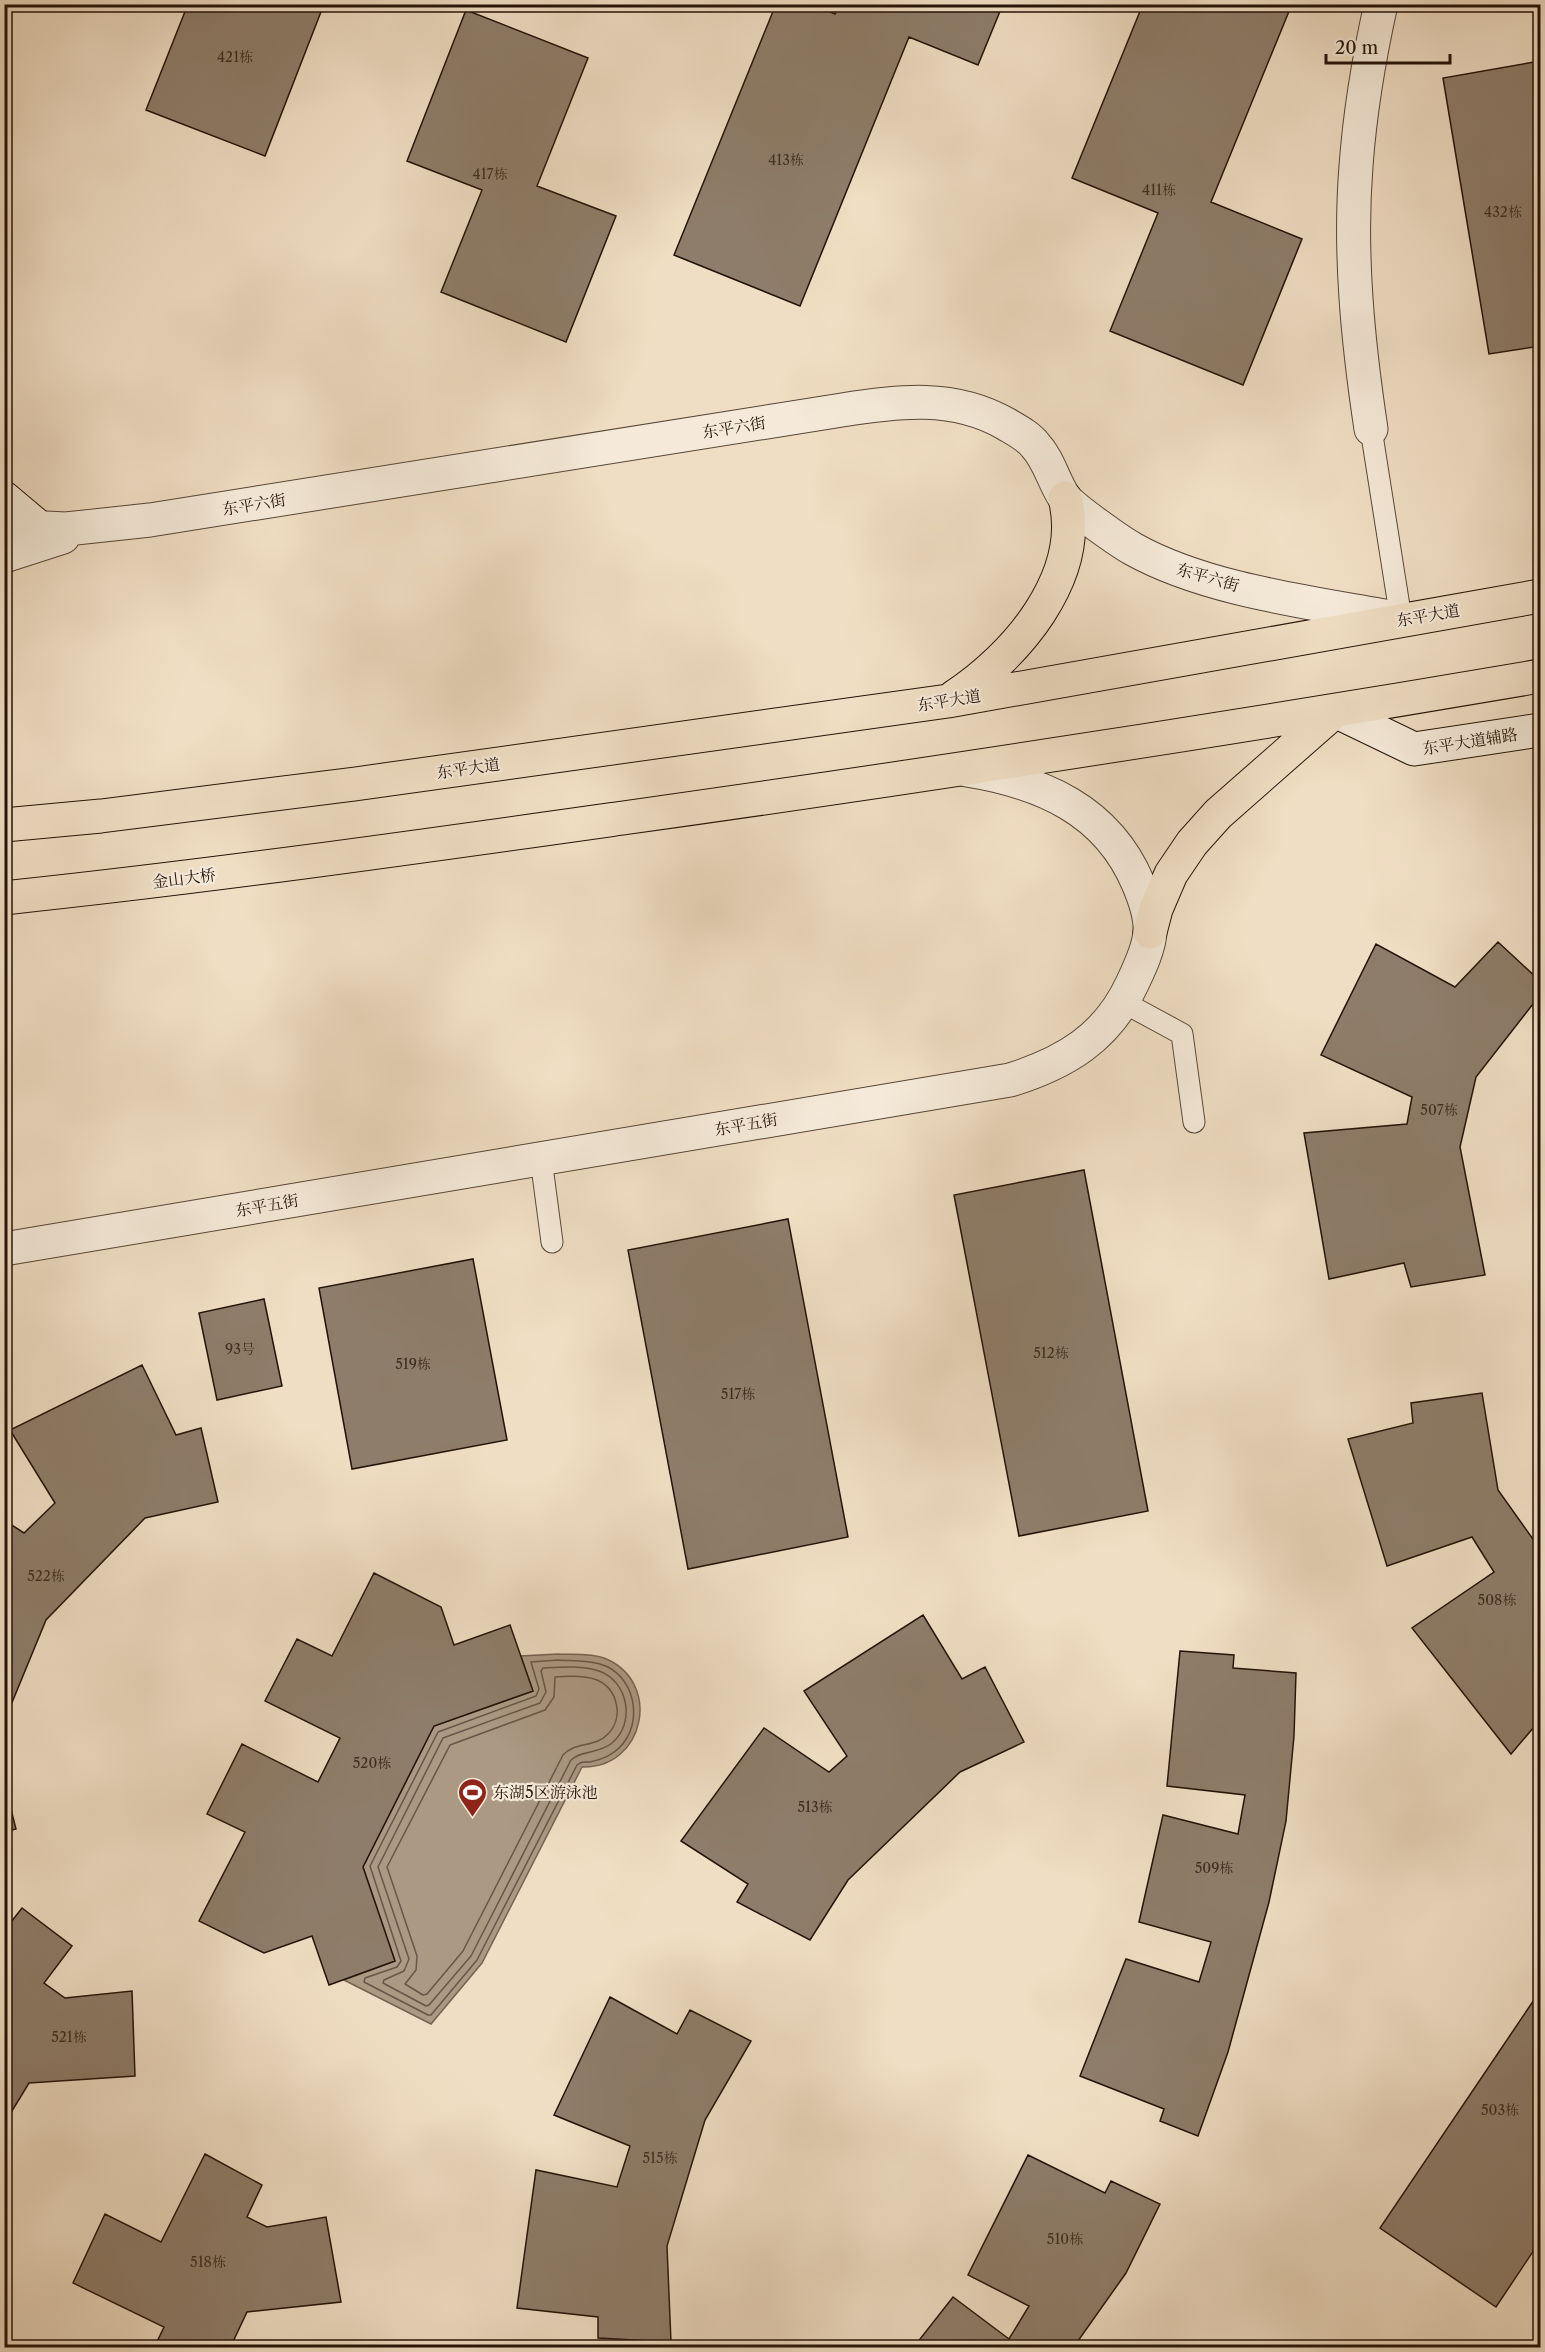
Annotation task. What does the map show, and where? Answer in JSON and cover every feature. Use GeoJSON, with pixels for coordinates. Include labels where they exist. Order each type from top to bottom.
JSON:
{"type":"FeatureCollection","features":[{"type":"Feature","properties":{"kind":"main road"},"geometry":{"type":"LineString","coordinates":[[948,701],[971,686],[1006,656],[1019,642],[1041,610],[1064,558],[1068,530],[1065,498]]}},
{"type":"Feature","properties":{"kind":"main road","name":"东平大道"},"geometry":{"type":"LineString","coordinates":[[4,825],[355,784],[948,701],[1540,596]]}},
{"type":"Feature","properties":{"kind":"main road"},"geometry":{"type":"LineString","coordinates":[[966,770],[1540,676]]}},
{"type":"Feature","properties":{"kind":"main road"},"geometry":{"type":"LineString","coordinates":[[1150,932],[1156,909],[1171,874],[1191,843],[1218,814],[1335,711]]}},
{"type":"Feature","properties":{"kind":"main road","name":"金山大桥"},"geometry":{"type":"LineString","coordinates":[[4,898],[153,882],[363,855],[966,770]]}},
{"type":"Feature","properties":{"kind":"street"},"geometry":{"type":"LineString","coordinates":[[1371,429],[1357,313],[1354,216],[1361,115],[1381,4]]}},
{"type":"Feature","properties":{"kind":"street","name":"东平六街"},"geometry":{"type":"LineString","coordinates":[[4,526],[41,529],[94,527],[159,519],[842,410],[924,401],[973,410],[1020,432],[1040,450],[1065,498],[1132,548],[1177,570],[1244,588],[1401,619]]}},
{"type":"Feature","properties":{"kind":"street"},"geometry":{"type":"LineString","coordinates":[[4,498],[41,529]]}},
{"type":"Feature","properties":{"kind":"street"},"geometry":{"type":"LineString","coordinates":[[4,556],[94,527]]}},
{"type":"Feature","properties":{"kind":"street","name":"东平大道辅路"},"geometry":{"type":"LineString","coordinates":[[1335,711],[1414,749],[1540,730]]}},
{"type":"Feature","properties":{"kind":"street","name":"东平五街"},"geometry":{"type":"LineString","coordinates":[[4,1249],[1010,1080],[1047,1068],[1074,1053],[1101,1030],[1123,1002],[1135,977],[1150,932],[1144,902],[1124,854],[1102,828],[1074,806],[1010,778],[966,770]]}},
{"type":"Feature","properties":{"kind":"lane"},"geometry":{"type":"LineString","coordinates":[[1371,429],[1401,619]]}},
{"type":"Feature","properties":{"kind":"lane"},"geometry":{"type":"LineString","coordinates":[[1123,1002],[1182,1035],[1194,1122]]}},
{"type":"Feature","properties":{"kind":"lane"},"geometry":{"type":"LineString","coordinates":[[541,1159],[552,1242]]}},
{"type":"Feature","properties":{"kind":"water","name":"东湖5区游泳池"},"geometry":{"type":"Polygon","coordinates":[[[558,1654],[599,1656],[623,1669],[634,1685],[640,1703],[639,1722],[632,1739],[620,1754],[603,1764],[582,1767],[482,1963],[431,2024],[344,1980],[395,1961],[363,1867],[434,1726],[533,1691],[521,1656],[558,1654]]]}},
{"type":"Feature","properties":{"kind":"building"},"geometry":{"type":"Polygon","coordinates":[[[188,4],[324,4],[265,156],[146,110],[188,4]]]}},
{"type":"Feature","properties":{"kind":"building"},"geometry":{"type":"Polygon","coordinates":[[[776,4],[812,4],[835,14],[839,4],[1003,4],[978,65],[909,37],[800,306],[674,255],[776,4]]]}},
{"type":"Feature","properties":{"kind":"building"},"geometry":{"type":"Polygon","coordinates":[[[1143,4],[1292,4],[1211,202],[1302,239],[1243,385],[1110,331],[1158,213],[1072,178],[1143,4]]]}},
{"type":"Feature","properties":{"kind":"building"},"geometry":{"type":"Polygon","coordinates":[[[466,10],[588,58],[537,186],[616,216],[566,342],[441,292],[482,190],[407,161],[466,10]]]}},
{"type":"Feature","properties":{"kind":"building"},"geometry":{"type":"Polygon","coordinates":[[[1540,61],[1540,346],[1489,354],[1443,78],[1540,61]]]}},
{"type":"Feature","properties":{"kind":"building"},"geometry":{"type":"Polygon","coordinates":[[[1498,942],[1540,981],[1540,995],[1476,1077],[1460,1147],[1485,1275],[1411,1287],[1404,1263],[1329,1279],[1304,1133],[1407,1124],[1412,1097],[1321,1055],[1376,944],[1455,987],[1498,942]]]}},
{"type":"Feature","properties":{"kind":"building"},"geometry":{"type":"Polygon","coordinates":[[[1084,1170],[1148,1511],[1019,1536],[954,1195],[1084,1170]]]}},
{"type":"Feature","properties":{"kind":"building"},"geometry":{"type":"Polygon","coordinates":[[[788,1219],[848,1537],[688,1569],[628,1250],[788,1219]]]}},
{"type":"Feature","properties":{"kind":"building"},"geometry":{"type":"Polygon","coordinates":[[[473,1259],[507,1440],[352,1469],[319,1288],[473,1259]]]}},
{"type":"Feature","properties":{"kind":"building"},"geometry":{"type":"Polygon","coordinates":[[[264,1299],[282,1386],[217,1400],[199,1313],[264,1299]]]}},
{"type":"Feature","properties":{"kind":"building"},"geometry":{"type":"Polygon","coordinates":[[[142,1365],[176,1435],[201,1428],[218,1502],[145,1518],[46,1620],[4,1722],[4,1520],[24,1533],[55,1503],[10,1430],[142,1365]]]}},
{"type":"Feature","properties":{"kind":"building"},"geometry":{"type":"Polygon","coordinates":[[[1482,1393],[1498,1490],[1540,1549],[1540,1720],[1511,1754],[1412,1628],[1494,1572],[1472,1537],[1387,1566],[1348,1439],[1413,1423],[1411,1403],[1482,1393]]]}},
{"type":"Feature","properties":{"kind":"building"},"geometry":{"type":"Polygon","coordinates":[[[374,1573],[441,1607],[454,1645],[510,1625],[533,1691],[434,1726],[363,1867],[395,1961],[329,1985],[312,1936],[264,1953],[199,1921],[245,1832],[207,1814],[242,1744],[318,1782],[340,1738],[265,1701],[297,1639],[332,1656],[374,1573]]]}},
{"type":"Feature","properties":{"kind":"building"},"geometry":{"type":"Polygon","coordinates":[[[923,1615],[962,1679],[985,1667],[1024,1742],[960,1772],[848,1880],[810,1940],[737,1902],[748,1884],[681,1841],[764,1728],[829,1772],[847,1756],[804,1691],[923,1615]]]}},
{"type":"Feature","properties":{"kind":"building"},"geometry":{"type":"Polygon","coordinates":[[[1180,1651],[1234,1655],[1233,1668],[1296,1673],[1294,1736],[1286,1821],[1269,1902],[1228,2052],[1198,2136],[1160,2121],[1164,2109],[1080,2076],[1126,1959],[1199,1982],[1211,1942],[1139,1922],[1163,1815],[1238,1834],[1245,1795],[1167,1786],[1180,1651]]]}},
{"type":"Feature","properties":{"kind":"building"},"geometry":{"type":"Polygon","coordinates":[[[4,1782],[16,1829],[4,1832],[4,1782]]]}},
{"type":"Feature","properties":{"kind":"building"},"geometry":{"type":"Polygon","coordinates":[[[22,1908],[72,1946],[44,1983],[65,1998],[132,1991],[135,2076],[29,2083],[4,2124],[4,1931],[22,1908]]]}},
{"type":"Feature","properties":{"kind":"building"},"geometry":{"type":"Polygon","coordinates":[[[1540,1991],[1540,2241],[1496,2307],[1380,2228],[1540,1991]]]}},
{"type":"Feature","properties":{"kind":"building"},"geometry":{"type":"Polygon","coordinates":[[[610,1997],[677,2034],[690,2010],[751,2041],[705,2120],[667,2246],[671,2342],[598,2338],[598,2317],[517,2308],[536,2170],[617,2187],[630,2146],[554,2115],[610,1997]]]}},
{"type":"Feature","properties":{"kind":"building"},"geometry":{"type":"Polygon","coordinates":[[[205,2154],[262,2185],[247,2217],[267,2227],[326,2217],[341,2302],[247,2312],[230,2348],[154,2348],[164,2327],[73,2283],[105,2214],[161,2242],[205,2154]]]}},
{"type":"Feature","properties":{"kind":"building"},"geometry":{"type":"Polygon","coordinates":[[[1028,2155],[1105,2193],[1111,2181],[1160,2204],[1126,2273],[1073,2348],[913,2348],[953,2297],[1009,2339],[1029,2306],[968,2275],[1028,2155]]]}},
{"type":"Feature","properties":{"kind":"place","name":"东湖5区游泳池"},"geometry":{"type":"Point","coordinates":[472,1818]}}]}
